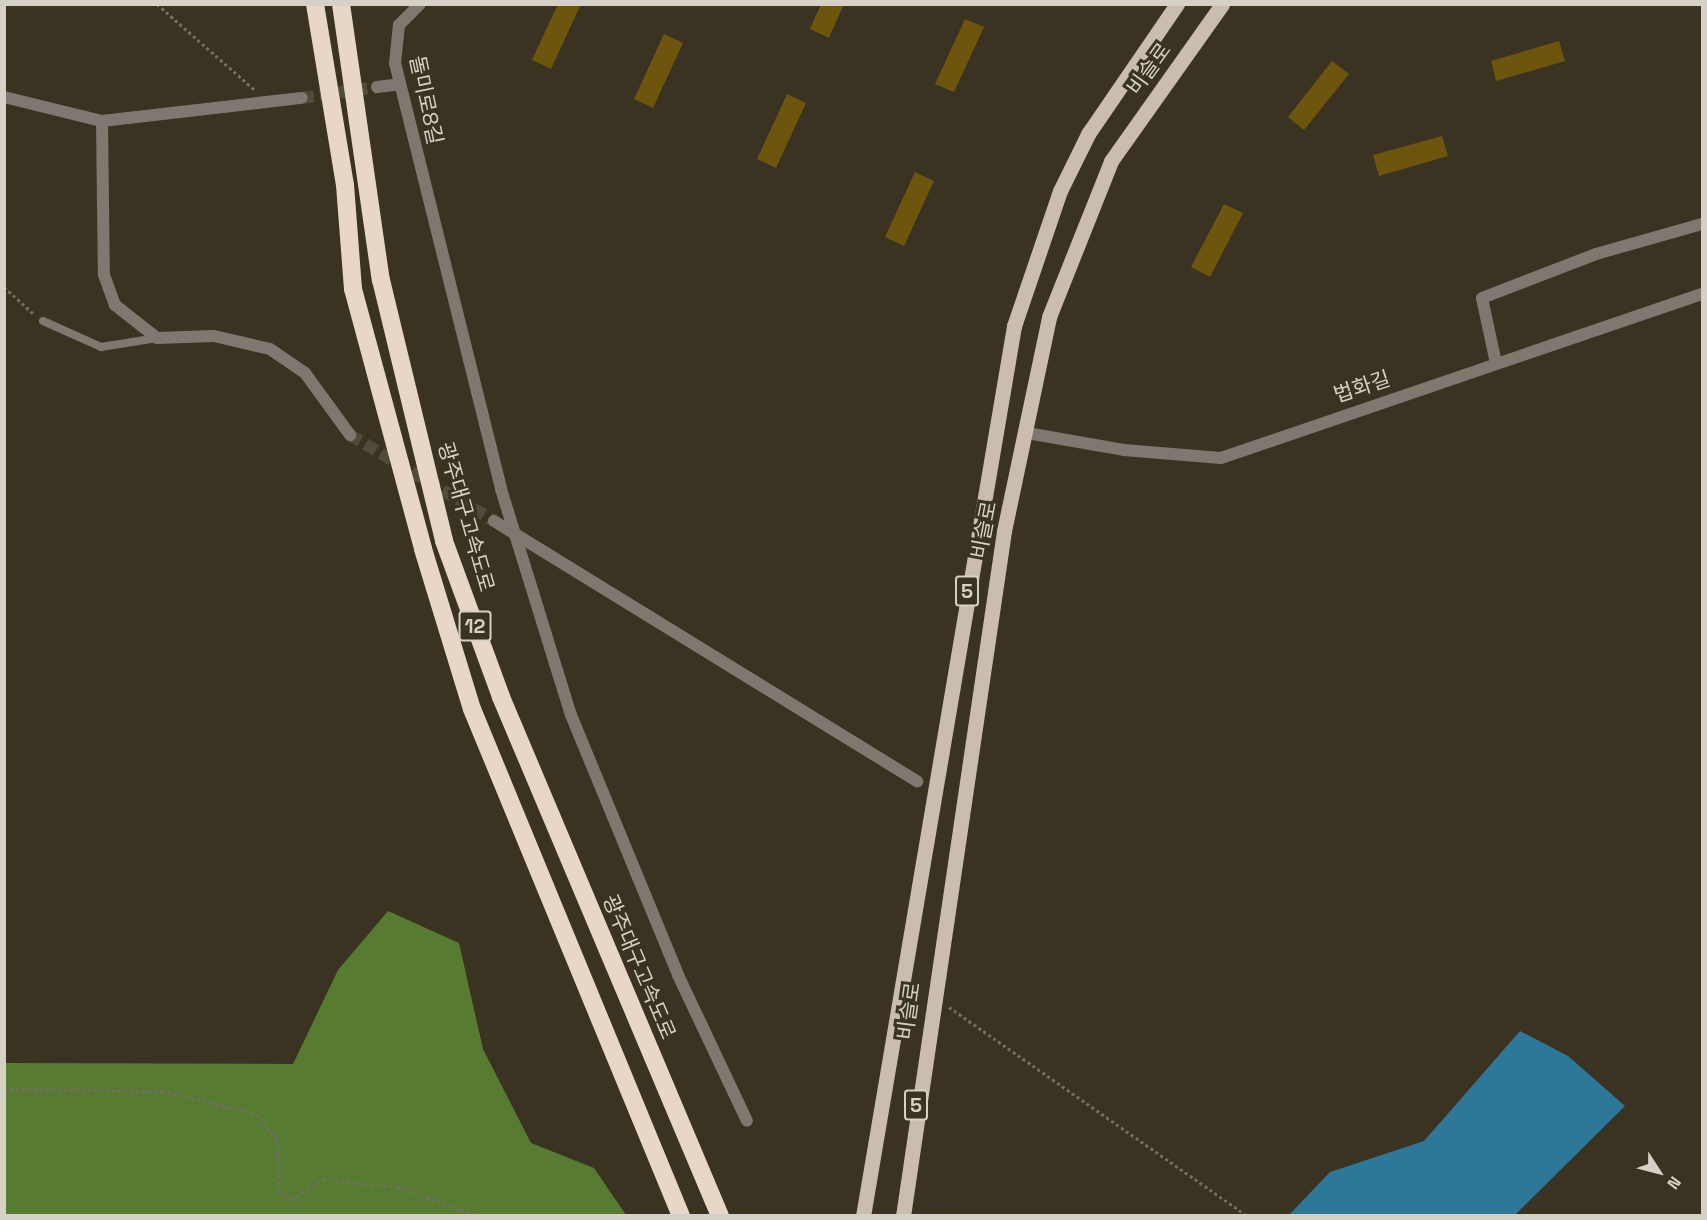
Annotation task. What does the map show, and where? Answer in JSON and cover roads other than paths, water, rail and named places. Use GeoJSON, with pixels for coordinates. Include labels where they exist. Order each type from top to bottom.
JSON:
{"type":"FeatureCollection","features":[{"type":"Feature","properties":{"kind":"highway","name":"12"},"geometry":{"type":"LineString","coordinates":[[315,4],[345,185],[353,289],[423,549],[472,709],[681,1215]]}},
{"type":"Feature","properties":{"kind":"highway","name":"광주대구고속도로"},"geometry":{"type":"LineString","coordinates":[[341,4],[381,280],[444,541],[501,697],[720,1215]]}},
{"type":"Feature","properties":{"kind":"main road","name":"비슬로"},"geometry":{"type":"LineString","coordinates":[[863,1215],[1014,326],[1060,192],[1088,134],[1177,4]]}},
{"type":"Feature","properties":{"kind":"main road","name":"비슬로"},"geometry":{"type":"LineString","coordinates":[[903,1215],[932,995],[1004,531],[1027,433],[1049,317],[1112,161],[1222,4]]}},
{"type":"Feature","properties":{"kind":"street","name":"돌미로8길"},"geometry":{"type":"LineString","coordinates":[[420,4],[399,25],[394,63],[515,533],[571,715],[678,975],[747,1121]]}},
{"type":"Feature","properties":{"kind":"street"},"geometry":{"type":"LineString","coordinates":[[377,87],[400,84]]}},
{"type":"Feature","properties":{"kind":"street"},"geometry":{"type":"LineString","coordinates":[[4,97],[102,121],[270,104],[302,98]]}},
{"type":"Feature","properties":{"kind":"street"},"geometry":{"type":"LineString","coordinates":[[102,121],[104,275],[116,305],[157,338],[214,336],[270,349],[305,373],[350,435]]}},
{"type":"Feature","properties":{"kind":"street"},"geometry":{"type":"LineString","coordinates":[[1496,363],[1482,298],[1596,254],[1702,224]]}},
{"type":"Feature","properties":{"kind":"street","name":"법화길"},"geometry":{"type":"LineString","coordinates":[[1027,433],[1124,450],[1221,458],[1702,294]]}},
{"type":"Feature","properties":{"kind":"street"},"geometry":{"type":"LineString","coordinates":[[494,521],[917,781]]}},
{"type":"Feature","properties":{"kind":"lane"},"geometry":{"type":"LineString","coordinates":[[43,321],[101,347],[157,338]]}},
{"type":"Feature","properties":{"kind":"water"},"geometry":{"type":"Polygon","coordinates":[[[1520,1031],[1568,1056],[1625,1106],[1515,1215],[1289,1215],[1330,1172],[1424,1141],[1520,1031]]]}},
{"type":"Feature","properties":{"kind":"tunnel"},"geometry":{"type":"LineString","coordinates":[[302,98],[377,87]]}},
{"type":"Feature","properties":{"kind":"tunnel"},"geometry":{"type":"LineString","coordinates":[[350,435],[494,521]]}}]}
